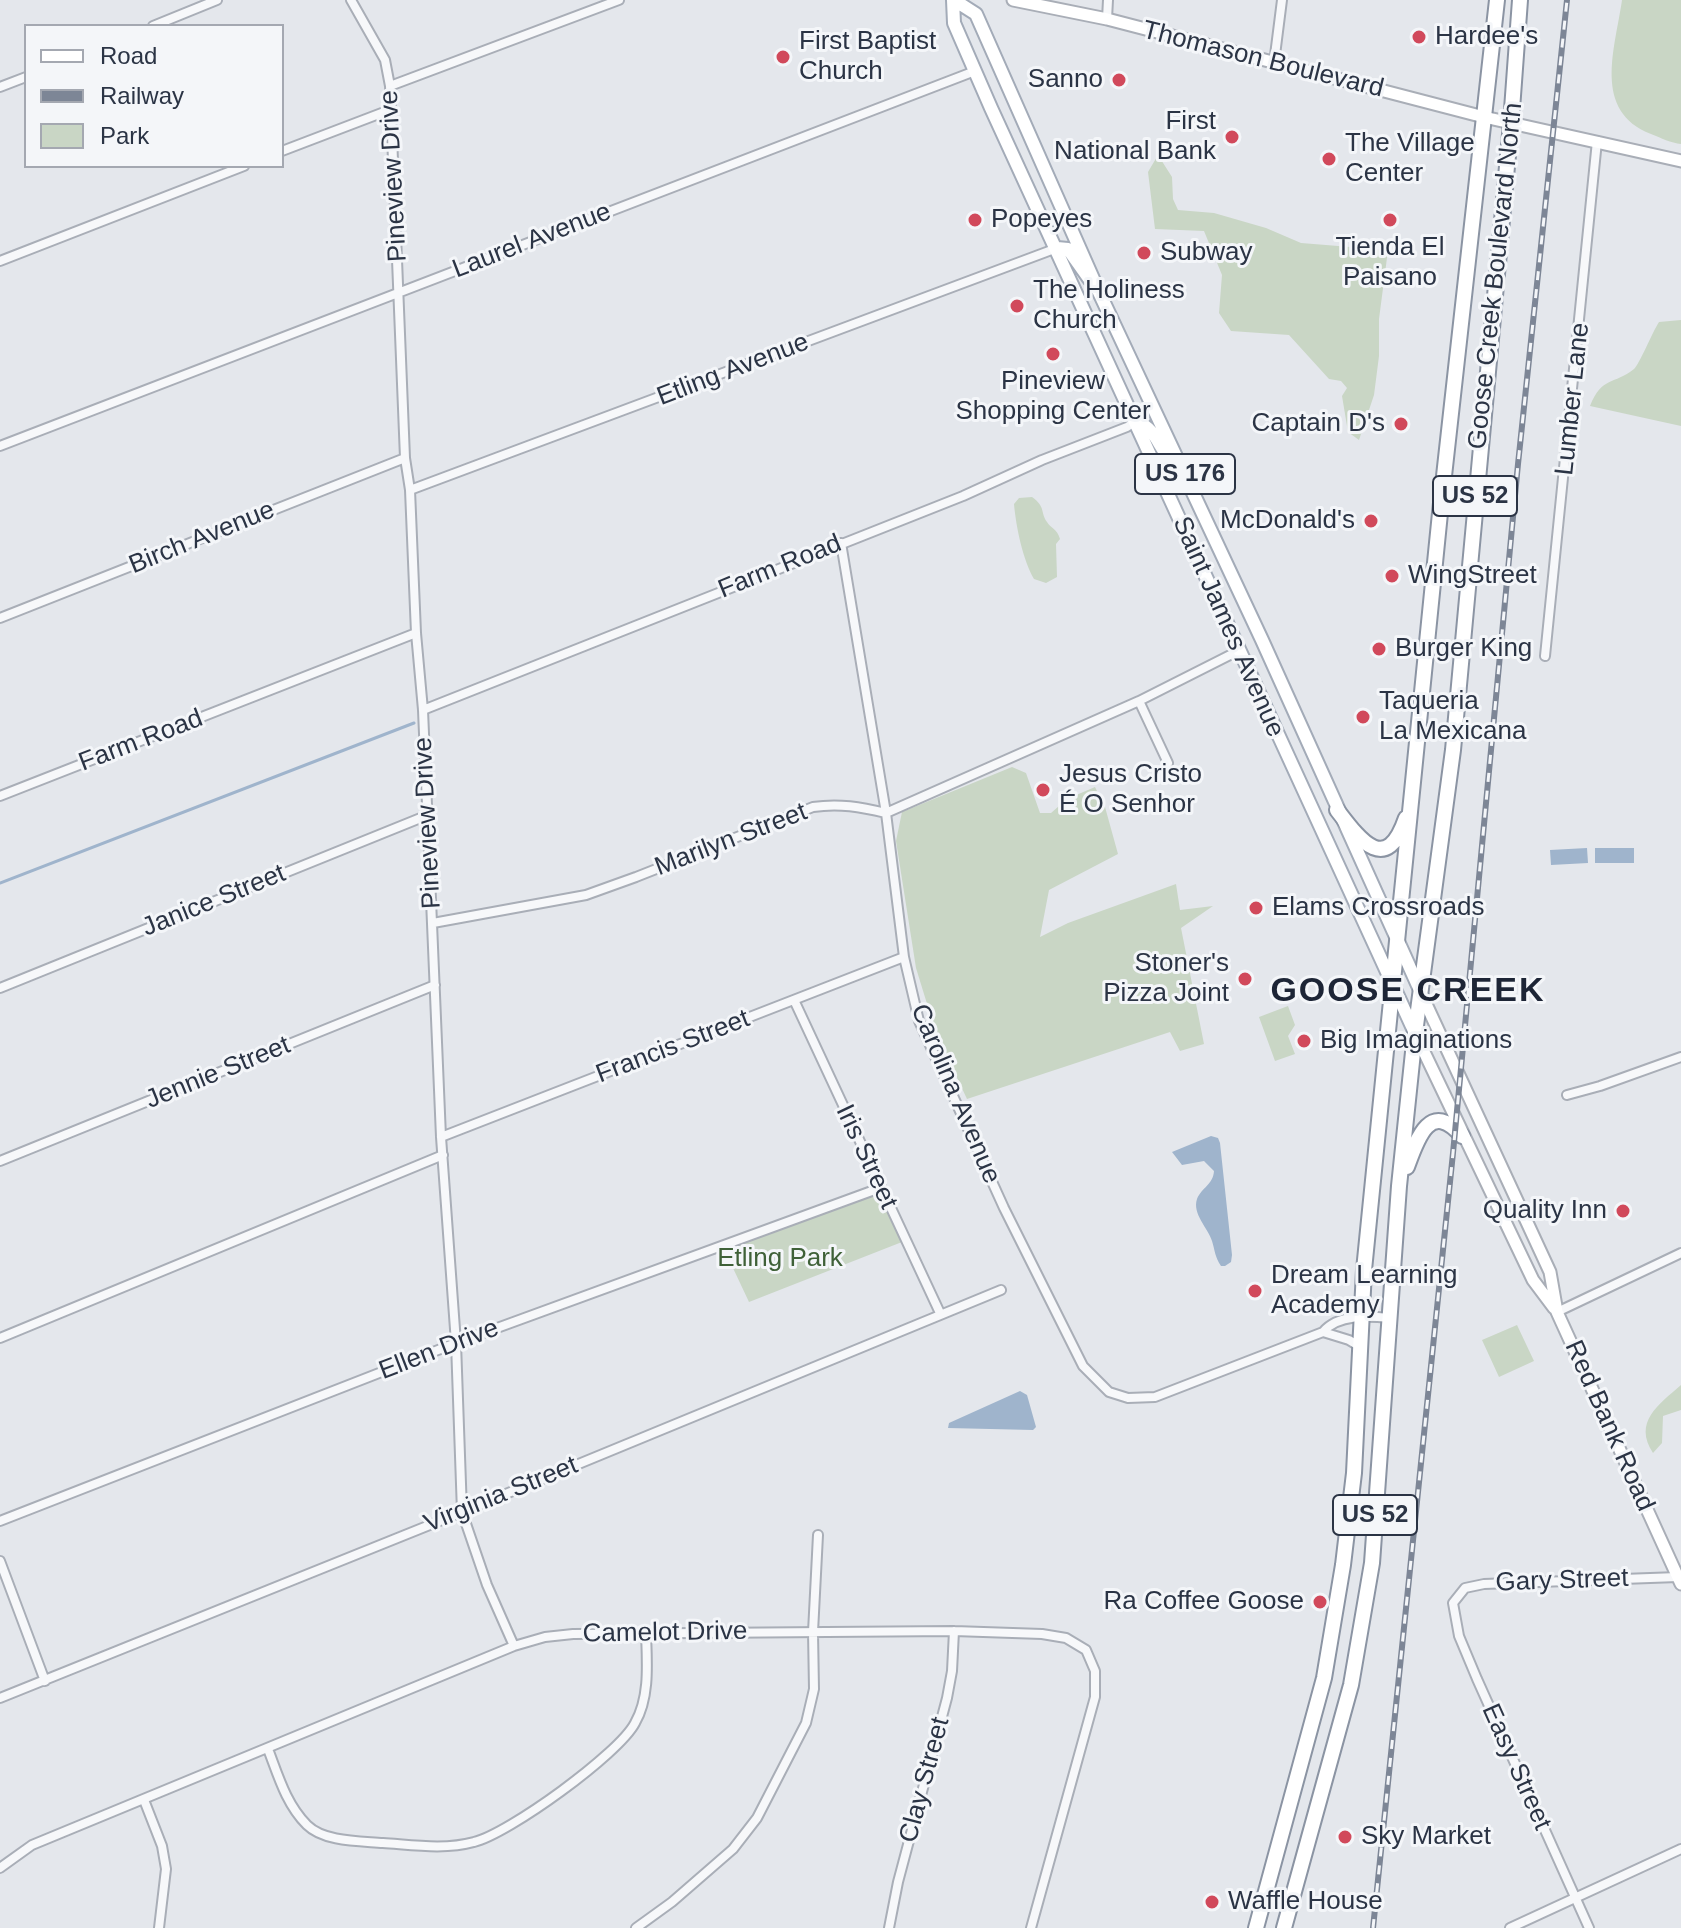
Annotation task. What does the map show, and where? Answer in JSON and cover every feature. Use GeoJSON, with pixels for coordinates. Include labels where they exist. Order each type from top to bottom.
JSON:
{"type":"FeatureCollection","features":[{"type":"Feature","properties":{"kind":"highway","name":"US 52"},"geometry":{"type":"LineString","coordinates":[[1256,1928],[1324,1678],[1334,1628],[1354,1473],[1361,1316],[1441,503],[1497,0]]}},
{"type":"Feature","properties":{"kind":"highway","name":"Goose Creek Boulevard North"},"geometry":{"type":"LineString","coordinates":[[1284,1928],[1351,1685],[1372,1563],[1399,1186],[1420,990],[1453,750],[1520,0]]}},
{"type":"Feature","properties":{"kind":"highway"},"geometry":{"type":"LineString","coordinates":[[1337,810],[1359,839],[1370,847],[1387,848],[1402,829],[1413,794]]}},
{"type":"Feature","properties":{"kind":"highway"},"geometry":{"type":"LineString","coordinates":[[1399,1186],[1419,1135],[1426,1126],[1436,1121],[1446,1121],[1462,1136]]}},
{"type":"Feature","properties":{"kind":"main road","name":"Saint James Avenue"},"geometry":{"type":"LineString","coordinates":[[954,0],[954,23],[975,71],[1415,1033]]}},
{"type":"Feature","properties":{"kind":"main road","name":"Saint James Avenue"},"geometry":{"type":"LineString","coordinates":[[954,0],[976,14],[1098,290],[1420,990]]}},
{"type":"Feature","properties":{"kind":"main road","name":"Thomason Boulevard"},"geometry":{"type":"LineString","coordinates":[[1013,0],[1107,19],[1484,117],[1681,161]]}},
{"type":"Feature","properties":{"kind":"main road"},"geometry":{"type":"LineString","coordinates":[[1057,248],[1068,249],[1098,290]]}},
{"type":"Feature","properties":{"kind":"main road"},"geometry":{"type":"LineString","coordinates":[[1136,421],[1150,428],[1164,454],[1173,462],[1179,461]]}},
{"type":"Feature","properties":{"kind":"main road","name":"Red Bank Road"},"geometry":{"type":"LineString","coordinates":[[1420,990],[1550,1272],[1557,1312]]}},
{"type":"Feature","properties":{"kind":"main road","name":"Red Bank Road"},"geometry":{"type":"LineString","coordinates":[[1415,1033],[1533,1280],[1557,1312],[1679,1581]]}},
{"type":"Feature","properties":{"kind":"street"},"geometry":{"type":"LineString","coordinates":[[158,24],[217,0]]}},
{"type":"Feature","properties":{"kind":"street","name":"Pineview Drive"},"geometry":{"type":"LineString","coordinates":[[351,0],[385,60],[392,109],[405,458],[410,490],[416,633],[423,710],[441,1137],[456,1343],[462,1512],[487,1585],[514,1646]]}},
{"type":"Feature","properties":{"kind":"street"},"geometry":{"type":"LineString","coordinates":[[390,86],[619,0]]}},
{"type":"Feature","properties":{"kind":"street"},"geometry":{"type":"LineString","coordinates":[[1107,19],[1108,0]]}},
{"type":"Feature","properties":{"kind":"street"},"geometry":{"type":"LineString","coordinates":[[1274,63],[1282,0]]}},
{"type":"Feature","properties":{"kind":"street","name":"Laurel Avenue"},"geometry":{"type":"LineString","coordinates":[[0,446],[975,71]]}},
{"type":"Feature","properties":{"kind":"street"},"geometry":{"type":"LineString","coordinates":[[0,87],[24,78]]}},
{"type":"Feature","properties":{"kind":"street"},"geometry":{"type":"LineString","coordinates":[[284,150],[392,109]]}},
{"type":"Feature","properties":{"kind":"street","name":"Lumber Lane"},"geometry":{"type":"LineString","coordinates":[[1545,656],[1597,141]]}},
{"type":"Feature","properties":{"kind":"street"},"geometry":{"type":"LineString","coordinates":[[0,261],[239,168]]}},
{"type":"Feature","properties":{"kind":"street","name":"Etling Avenue"},"geometry":{"type":"LineString","coordinates":[[410,490],[1057,248]]}},
{"type":"Feature","properties":{"kind":"street","name":"Farm Road"},"geometry":{"type":"LineString","coordinates":[[423,710],[963,496],[1136,421]]}},
{"type":"Feature","properties":{"kind":"street","name":"Birch Avenue"},"geometry":{"type":"LineString","coordinates":[[0,618],[405,458]]}},
{"type":"Feature","properties":{"kind":"street","name":"Carolina Avenue"},"geometry":{"type":"LineString","coordinates":[[841,543],[886,813],[904,957],[919,1021],[1004,1208],[1083,1366],[1100,1385],[1118,1396],[1155,1397],[1323,1332],[1328,1326],[1361,1316],[1390,1318]]}},
{"type":"Feature","properties":{"kind":"street","name":"Farm Road"},"geometry":{"type":"LineString","coordinates":[[0,796],[416,633]]}},
{"type":"Feature","properties":{"kind":"street"},"geometry":{"type":"LineString","coordinates":[[886,813],[1139,701],[1240,650]]}},
{"type":"Feature","properties":{"kind":"street"},"geometry":{"type":"LineString","coordinates":[[1139,701],[1168,763]]}},
{"type":"Feature","properties":{"kind":"street","name":"Marilyn Street"},"geometry":{"type":"LineString","coordinates":[[433,923],[586,895],[813,807],[833,804],[886,813]]}},
{"type":"Feature","properties":{"kind":"street","name":"Janice Street"},"geometry":{"type":"LineString","coordinates":[[0,988],[428,815]]}},
{"type":"Feature","properties":{"kind":"street","name":"Francis Street"},"geometry":{"type":"LineString","coordinates":[[441,1137],[904,957]]}},
{"type":"Feature","properties":{"kind":"street","name":"Jennie Street"},"geometry":{"type":"LineString","coordinates":[[0,1161],[435,985]]}},
{"type":"Feature","properties":{"kind":"street","name":"Iris Street"},"geometry":{"type":"LineString","coordinates":[[794,1000],[940,1313]]}},
{"type":"Feature","properties":{"kind":"street"},"geometry":{"type":"LineString","coordinates":[[1567,1095],[1681,1057]]}},
{"type":"Feature","properties":{"kind":"street"},"geometry":{"type":"LineString","coordinates":[[0,1338],[443,1155]]}},
{"type":"Feature","properties":{"kind":"street","name":"Ellen Drive"},"geometry":{"type":"LineString","coordinates":[[0,1521],[456,1343],[880,1188]]}},
{"type":"Feature","properties":{"kind":"street"},"geometry":{"type":"LineString","coordinates":[[1557,1312],[1681,1253]]}},
{"type":"Feature","properties":{"kind":"street","name":"Virginia Street"},"geometry":{"type":"LineString","coordinates":[[0,1698],[1001,1290]]}},
{"type":"Feature","properties":{"kind":"street"},"geometry":{"type":"LineString","coordinates":[[1323,1332],[1359,1346]]}},
{"type":"Feature","properties":{"kind":"street"},"geometry":{"type":"LineString","coordinates":[[636,1928],[672,1902],[733,1849],[757,1818],[806,1723],[814,1689],[813,1632],[818,1535]]}},
{"type":"Feature","properties":{"kind":"street"},"geometry":{"type":"LineString","coordinates":[[0,1561],[45,1681]]}},
{"type":"Feature","properties":{"kind":"street","name":"Gary Street"},"geometry":{"type":"LineString","coordinates":[[1453,1603],[1465,1588],[1484,1584],[1679,1581]]}},
{"type":"Feature","properties":{"kind":"street","name":"Easy Street"},"geometry":{"type":"LineString","coordinates":[[1453,1603],[1459,1636],[1589,1928]]}},
{"type":"Feature","properties":{"kind":"street","name":"Camelot Drive"},"geometry":{"type":"LineString","coordinates":[[0,1868],[32,1845],[514,1646],[545,1637],[573,1634],[954,1631],[1042,1634],[1066,1638],[1086,1650],[1095,1671],[1095,1697],[1031,1928]]}},
{"type":"Feature","properties":{"kind":"street","name":"Clay Street"},"geometry":{"type":"LineString","coordinates":[[889,1928],[898,1882],[947,1698],[954,1631]]}},
{"type":"Feature","properties":{"kind":"street"},"geometry":{"type":"LineString","coordinates":[[268,1749],[285,1795],[308,1826],[330,1837],[435,1847],[476,1842],[530,1814],[618,1746],[635,1723],[642,1703],[647,1676],[646,1633]]}},
{"type":"Feature","properties":{"kind":"street"},"geometry":{"type":"LineString","coordinates":[[144,1800],[162,1846],[166,1869],[159,1928]]}},
{"type":"Feature","properties":{"kind":"street"},"geometry":{"type":"LineString","coordinates":[[1510,1928],[1681,1849]]}},
{"type":"Feature","properties":{"kind":"green space"},"geometry":{"type":"Polygon","coordinates":[[[1622,0],[1681,0],[1681,144],[1633,124],[1621,110],[1614,94],[1613,58],[1622,0]]]}},
{"type":"Feature","properties":{"kind":"green space"},"geometry":{"type":"Polygon","coordinates":[[[1158,155],[1172,177],[1173,199],[1178,210],[1214,213],[1266,228],[1301,243],[1388,250],[1374,395],[1359,440],[1348,432],[1342,396],[1347,388],[1341,381],[1329,379],[1289,335],[1231,331],[1219,313],[1222,275],[1204,231],[1155,229],[1148,172],[1158,155]]]}},
{"type":"Feature","properties":{"kind":"green space"},"geometry":{"type":"Polygon","coordinates":[[[1681,320],[1681,426],[1590,406],[1604,385],[1634,369],[1659,322],[1681,320]]]}},
{"type":"Feature","properties":{"kind":"green space"},"geometry":{"type":"Polygon","coordinates":[[[1032,497],[1060,539],[1056,544],[1057,577],[1046,583],[1034,579],[1030,571],[1016,523],[1014,504],[1019,498],[1032,497]]]}},
{"type":"Feature","properties":{"kind":"green space"},"geometry":{"type":"Polygon","coordinates":[[[1012,767],[1026,773],[1040,813],[1051,813],[1067,799],[1095,787],[1105,807],[1118,854],[1049,890],[1040,937],[1068,923],[1176,884],[1180,910],[1213,906],[1181,928],[1204,1044],[1180,1051],[1170,1032],[967,1099],[936,1033],[916,968],[896,841],[902,812],[1012,767]]]}},
{"type":"Feature","properties":{"kind":"green space"},"geometry":{"type":"Polygon","coordinates":[[[1288,1006],[1295,1025],[1288,1036],[1295,1054],[1275,1061],[1259,1017],[1288,1006]]]}},
{"type":"Feature","properties":{"kind":"green space","name":"Etling Park"},"geometry":{"type":"Polygon","coordinates":[[[874,1194],[880,1195],[902,1242],[749,1302],[724,1249],[874,1194]]]}},
{"type":"Feature","properties":{"kind":"green space"},"geometry":{"type":"Polygon","coordinates":[[[1517,1325],[1534,1361],[1499,1377],[1482,1340],[1517,1325]]]}},
{"type":"Feature","properties":{"kind":"green space"},"geometry":{"type":"Polygon","coordinates":[[[1681,1385],[1681,1410],[1663,1416],[1662,1443],[1653,1453],[1646,1432],[1647,1423],[1657,1407],[1681,1385]]]}},
{"type":"Feature","properties":{"kind":"water"},"geometry":{"type":"Polygon","coordinates":[[[1587,848],[1588,863],[1551,865],[1550,850],[1587,848]]]}},
{"type":"Feature","properties":{"kind":"water"},"geometry":{"type":"Polygon","coordinates":[[[1595,848],[1634,848],[1634,863],[1595,863],[1595,848]]]}},
{"type":"Feature","properties":{"kind":"water"},"geometry":{"type":"Polygon","coordinates":[[[1211,1136],[1218,1138],[1220,1143],[1232,1255],[1231,1262],[1225,1266],[1221,1266],[1216,1257],[1196,1205],[1212,1180],[1214,1171],[1204,1161],[1182,1165],[1172,1152],[1211,1136]]]}},
{"type":"Feature","properties":{"kind":"water"},"geometry":{"type":"Polygon","coordinates":[[[1020,1391],[1027,1395],[1036,1427],[1033,1430],[948,1428],[949,1423],[1020,1391]]]}},
{"type":"Feature","properties":{"kind":"waterway"},"geometry":{"type":"LineString","coordinates":[[0,883],[414,723]]}},
{"type":"Feature","properties":{"kind":"railway"},"geometry":{"type":"LineString","coordinates":[[1373,1928],[1567,0]]}},
{"type":"Feature","properties":{"kind":"place","name":"Hardee's"},"geometry":{"type":"Point","coordinates":[1419,37]}},
{"type":"Feature","properties":{"kind":"place","name":"First Baptist Church"},"geometry":{"type":"Point","coordinates":[783,57]}},
{"type":"Feature","properties":{"kind":"place","name":"Sanno"},"geometry":{"type":"Point","coordinates":[1119,80]}},
{"type":"Feature","properties":{"kind":"place","name":"First National Bank"},"geometry":{"type":"Point","coordinates":[1232,137]}},
{"type":"Feature","properties":{"kind":"place","name":"The Village Center"},"geometry":{"type":"Point","coordinates":[1329,159]}},
{"type":"Feature","properties":{"kind":"place","name":"Popeyes"},"geometry":{"type":"Point","coordinates":[975,220]}},
{"type":"Feature","properties":{"kind":"place","name":"Tienda El Paisano"},"geometry":{"type":"Point","coordinates":[1390,220]}},
{"type":"Feature","properties":{"kind":"place","name":"Subway"},"geometry":{"type":"Point","coordinates":[1144,253]}},
{"type":"Feature","properties":{"kind":"place","name":"The Holiness Church"},"geometry":{"type":"Point","coordinates":[1017,306]}},
{"type":"Feature","properties":{"kind":"place","name":"Pineview Shopping Center"},"geometry":{"type":"Point","coordinates":[1053,354]}},
{"type":"Feature","properties":{"kind":"place","name":"Captain D's"},"geometry":{"type":"Point","coordinates":[1401,424]}},
{"type":"Feature","properties":{"kind":"place","name":"McDonald's"},"geometry":{"type":"Point","coordinates":[1371,521]}},
{"type":"Feature","properties":{"kind":"place","name":"WingStreet"},"geometry":{"type":"Point","coordinates":[1392,576]}},
{"type":"Feature","properties":{"kind":"place","name":"Burger King"},"geometry":{"type":"Point","coordinates":[1379,649]}},
{"type":"Feature","properties":{"kind":"place","name":"Taqueria La Mexicana"},"geometry":{"type":"Point","coordinates":[1363,717]}},
{"type":"Feature","properties":{"kind":"place","name":"Jesus Cristo É O Senhor"},"geometry":{"type":"Point","coordinates":[1043,790]}},
{"type":"Feature","properties":{"kind":"place","name":"Elams Crossroads"},"geometry":{"type":"Point","coordinates":[1256,908]}},
{"type":"Feature","properties":{"kind":"place","name":"Stoner's Pizza Joint"},"geometry":{"type":"Point","coordinates":[1245,979]}},
{"type":"Feature","properties":{"kind":"place","name":"Big Imaginations"},"geometry":{"type":"Point","coordinates":[1304,1041]}},
{"type":"Feature","properties":{"kind":"place","name":"Quality Inn"},"geometry":{"type":"Point","coordinates":[1623,1211]}},
{"type":"Feature","properties":{"kind":"place","name":"Dream Learning Academy"},"geometry":{"type":"Point","coordinates":[1255,1291]}},
{"type":"Feature","properties":{"kind":"place","name":"Ra Coffee Goose"},"geometry":{"type":"Point","coordinates":[1320,1602]}},
{"type":"Feature","properties":{"kind":"place","name":"Sky Market"},"geometry":{"type":"Point","coordinates":[1345,1837]}},
{"type":"Feature","properties":{"kind":"place","name":"Waffle House"},"geometry":{"type":"Point","coordinates":[1212,1902]}},
{"type":"Feature","properties":{"kind":"district","name":"GOOSE CREEK"},"geometry":{"type":"Point","coordinates":[1408,992]}}]}
